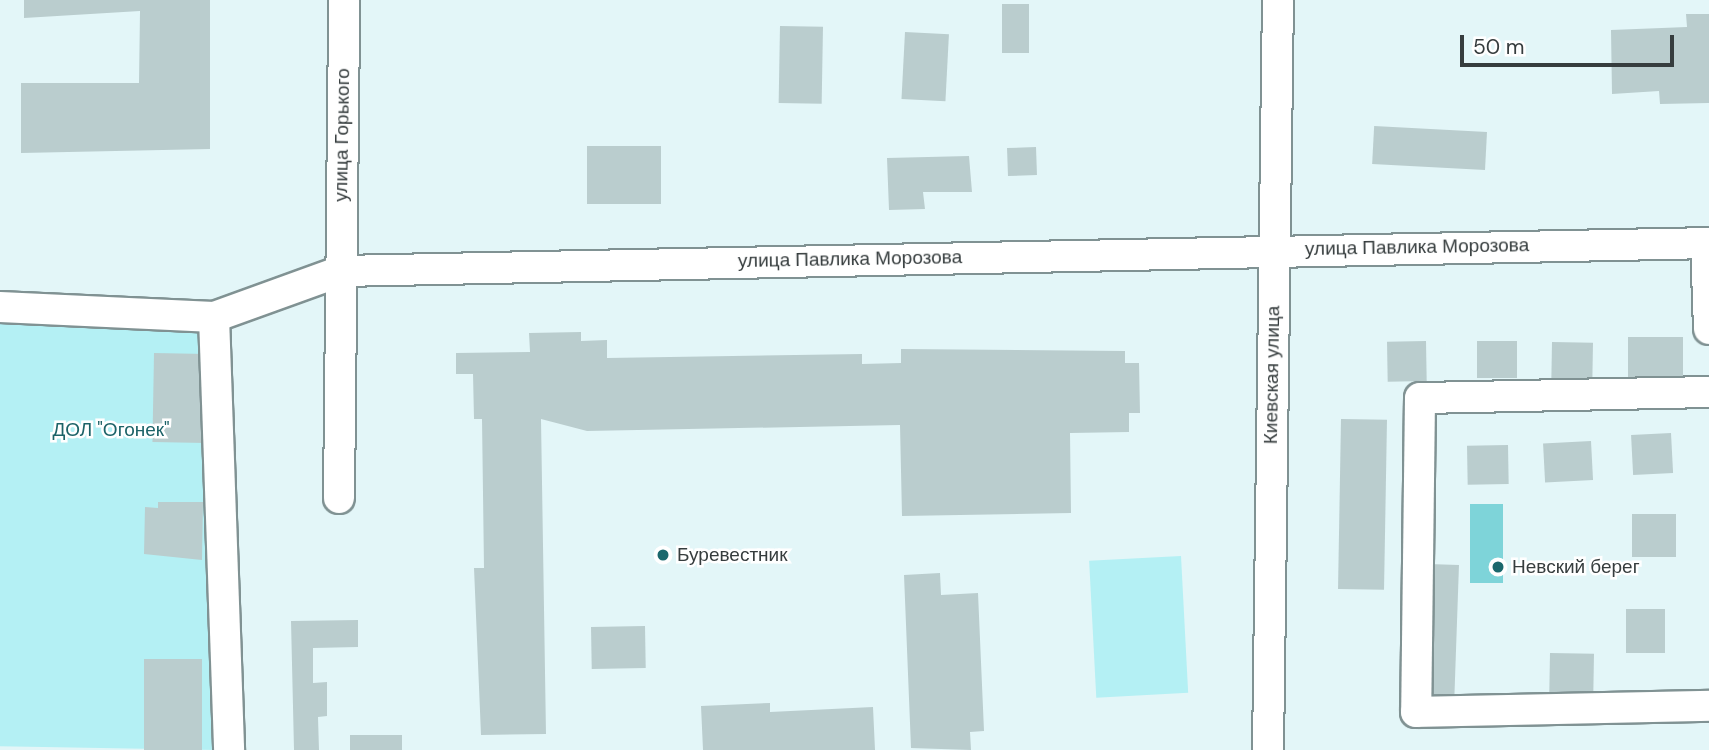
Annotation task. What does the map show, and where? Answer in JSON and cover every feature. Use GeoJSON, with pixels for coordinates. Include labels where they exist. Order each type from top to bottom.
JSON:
{"type":"FeatureCollection","features":[{"type":"Feature","properties":{"kind":"street","name":"улица Горького"},"geometry":{"type":"LineString","coordinates":[[340,498],[344,0]]}},
{"type":"Feature","properties":{"kind":"street","name":"Киевская улица"},"geometry":{"type":"LineString","coordinates":[[1268,750],[1278,0]]}},
{"type":"Feature","properties":{"kind":"street","name":"улица Павлика Морозова"},"geometry":{"type":"LineString","coordinates":[[0,307],[214,317],[341,271],[1273,249],[1708,243]]}},
{"type":"Feature","properties":{"kind":"street"},"geometry":{"type":"LineString","coordinates":[[1708,243],[1709,329]]}},
{"type":"Feature","properties":{"kind":"street"},"geometry":{"type":"LineString","coordinates":[[214,317],[229,750]]}},
{"type":"Feature","properties":{"kind":"street"},"geometry":{"type":"LineString","coordinates":[[1709,392],[1420,398],[1416,712],[1709,706]]}},
{"type":"Feature","properties":{"kind":"green space","name":"ДОЛ \"Огонек\""},"geometry":{"type":"Polygon","coordinates":[[[0,311],[224,315],[216,750],[0,746],[0,311]]]}},
{"type":"Feature","properties":{"kind":"green space"},"geometry":{"type":"Polygon","coordinates":[[[1181,556],[1188,693],[1096,698],[1089,561],[1181,556]]]}},
{"type":"Feature","properties":{"kind":"shaded area"},"geometry":{"type":"Polygon","coordinates":[[[1470,504],[1503,504],[1503,583],[1470,583],[1470,504]]]}},
{"type":"Feature","properties":{"kind":"building"},"geometry":{"type":"Polygon","coordinates":[[[24,0],[210,0],[210,149],[21,153],[21,83],[139,83],[140,11],[24,18],[24,0]]]}},
{"type":"Feature","properties":{"kind":"building"},"geometry":{"type":"Polygon","coordinates":[[[1002,4],[1029,4],[1029,53],[1002,53],[1002,4]]]}},
{"type":"Feature","properties":{"kind":"building"},"geometry":{"type":"Polygon","coordinates":[[[1686,14],[1709,14],[1709,103],[1660,104],[1659,91],[1612,94],[1611,30],[1687,27],[1686,14]]]}},
{"type":"Feature","properties":{"kind":"building"},"geometry":{"type":"Polygon","coordinates":[[[780,26],[823,27],[822,104],[779,103],[780,26]]]}},
{"type":"Feature","properties":{"kind":"building"},"geometry":{"type":"Polygon","coordinates":[[[905,32],[949,34],[945,101],[901,99],[905,32]]]}},
{"type":"Feature","properties":{"kind":"building"},"geometry":{"type":"Polygon","coordinates":[[[1374,126],[1487,132],[1485,170],[1372,164],[1374,126]]]}},
{"type":"Feature","properties":{"kind":"building"},"geometry":{"type":"Polygon","coordinates":[[[587,146],[661,146],[661,204],[587,204],[587,146]]]}},
{"type":"Feature","properties":{"kind":"building"},"geometry":{"type":"Polygon","coordinates":[[[1036,147],[1037,175],[1008,176],[1007,148],[1036,147]]]}},
{"type":"Feature","properties":{"kind":"building"},"geometry":{"type":"Polygon","coordinates":[[[969,156],[972,192],[923,192],[925,209],[889,210],[887,158],[969,156]]]}},
{"type":"Feature","properties":{"kind":"building"},"geometry":{"type":"Polygon","coordinates":[[[581,332],[581,341],[607,340],[607,358],[862,354],[862,364],[901,363],[901,349],[1125,351],[1125,363],[1139,363],[1140,413],[1129,413],[1129,432],[1070,433],[1071,513],[902,516],[900,425],[587,431],[541,419],[546,734],[481,735],[474,568],[484,568],[482,419],[474,419],[473,374],[456,374],[456,353],[530,352],[529,333],[581,332]]]}},
{"type":"Feature","properties":{"kind":"building"},"geometry":{"type":"Polygon","coordinates":[[[1628,337],[1683,337],[1683,381],[1628,381],[1628,337]]]}},
{"type":"Feature","properties":{"kind":"building"},"geometry":{"type":"Polygon","coordinates":[[[1426,341],[1427,381],[1388,382],[1387,342],[1426,341]]]}},
{"type":"Feature","properties":{"kind":"building"},"geometry":{"type":"Polygon","coordinates":[[[1477,341],[1517,341],[1517,378],[1477,378],[1477,341]]]}},
{"type":"Feature","properties":{"kind":"building"},"geometry":{"type":"Polygon","coordinates":[[[1552,342],[1593,343],[1592,383],[1551,382],[1552,342]]]}},
{"type":"Feature","properties":{"kind":"building"},"geometry":{"type":"Polygon","coordinates":[[[154,353],[207,354],[205,443],[152,442],[154,353]]]}},
{"type":"Feature","properties":{"kind":"building"},"geometry":{"type":"Polygon","coordinates":[[[1341,419],[1387,420],[1384,590],[1338,589],[1341,419]]]}},
{"type":"Feature","properties":{"kind":"building"},"geometry":{"type":"Polygon","coordinates":[[[1671,433],[1673,473],[1633,475],[1631,435],[1671,433]]]}},
{"type":"Feature","properties":{"kind":"building"},"geometry":{"type":"Polygon","coordinates":[[[1591,441],[1593,480],[1545,482],[1543,444],[1591,441]]]}},
{"type":"Feature","properties":{"kind":"building"},"geometry":{"type":"Polygon","coordinates":[[[1508,445],[1509,484],[1468,485],[1467,446],[1508,445]]]}},
{"type":"Feature","properties":{"kind":"building"},"geometry":{"type":"Polygon","coordinates":[[[158,502],[203,502],[202,560],[144,554],[145,507],[158,508],[158,502]]]}},
{"type":"Feature","properties":{"kind":"building"},"geometry":{"type":"Polygon","coordinates":[[[1632,514],[1676,514],[1676,557],[1632,557],[1632,514]]]}},
{"type":"Feature","properties":{"kind":"building"},"geometry":{"type":"Polygon","coordinates":[[[1428,564],[1459,565],[1454,703],[1423,702],[1428,564]]]}},
{"type":"Feature","properties":{"kind":"building"},"geometry":{"type":"Polygon","coordinates":[[[940,573],[941,595],[978,593],[984,731],[970,732],[971,750],[911,748],[904,575],[940,573]]]}},
{"type":"Feature","properties":{"kind":"building"},"geometry":{"type":"Polygon","coordinates":[[[1626,609],[1665,609],[1665,653],[1626,653],[1626,609]]]}},
{"type":"Feature","properties":{"kind":"building"},"geometry":{"type":"Polygon","coordinates":[[[358,620],[358,647],[313,648],[313,683],[327,682],[327,716],[318,717],[319,750],[294,750],[291,621],[358,620]]]}},
{"type":"Feature","properties":{"kind":"building"},"geometry":{"type":"Polygon","coordinates":[[[645,626],[646,668],[592,669],[591,627],[645,626]]]}},
{"type":"Feature","properties":{"kind":"building"},"geometry":{"type":"Polygon","coordinates":[[[1550,653],[1594,654],[1593,697],[1549,696],[1550,653]]]}},
{"type":"Feature","properties":{"kind":"building"},"geometry":{"type":"Polygon","coordinates":[[[144,659],[202,659],[202,750],[144,750],[144,659]]]}},
{"type":"Feature","properties":{"kind":"building"},"geometry":{"type":"Polygon","coordinates":[[[770,703],[770,712],[873,707],[875,750],[703,750],[701,706],[770,703]]]}},
{"type":"Feature","properties":{"kind":"building"},"geometry":{"type":"Polygon","coordinates":[[[350,735],[402,735],[402,750],[350,750],[350,735]]]}},
{"type":"Feature","properties":{"kind":"place","name":"Буревестник"},"geometry":{"type":"Point","coordinates":[663,555]}},
{"type":"Feature","properties":{"kind":"place","name":"Невский берег"},"geometry":{"type":"Point","coordinates":[1498,567]}}]}
